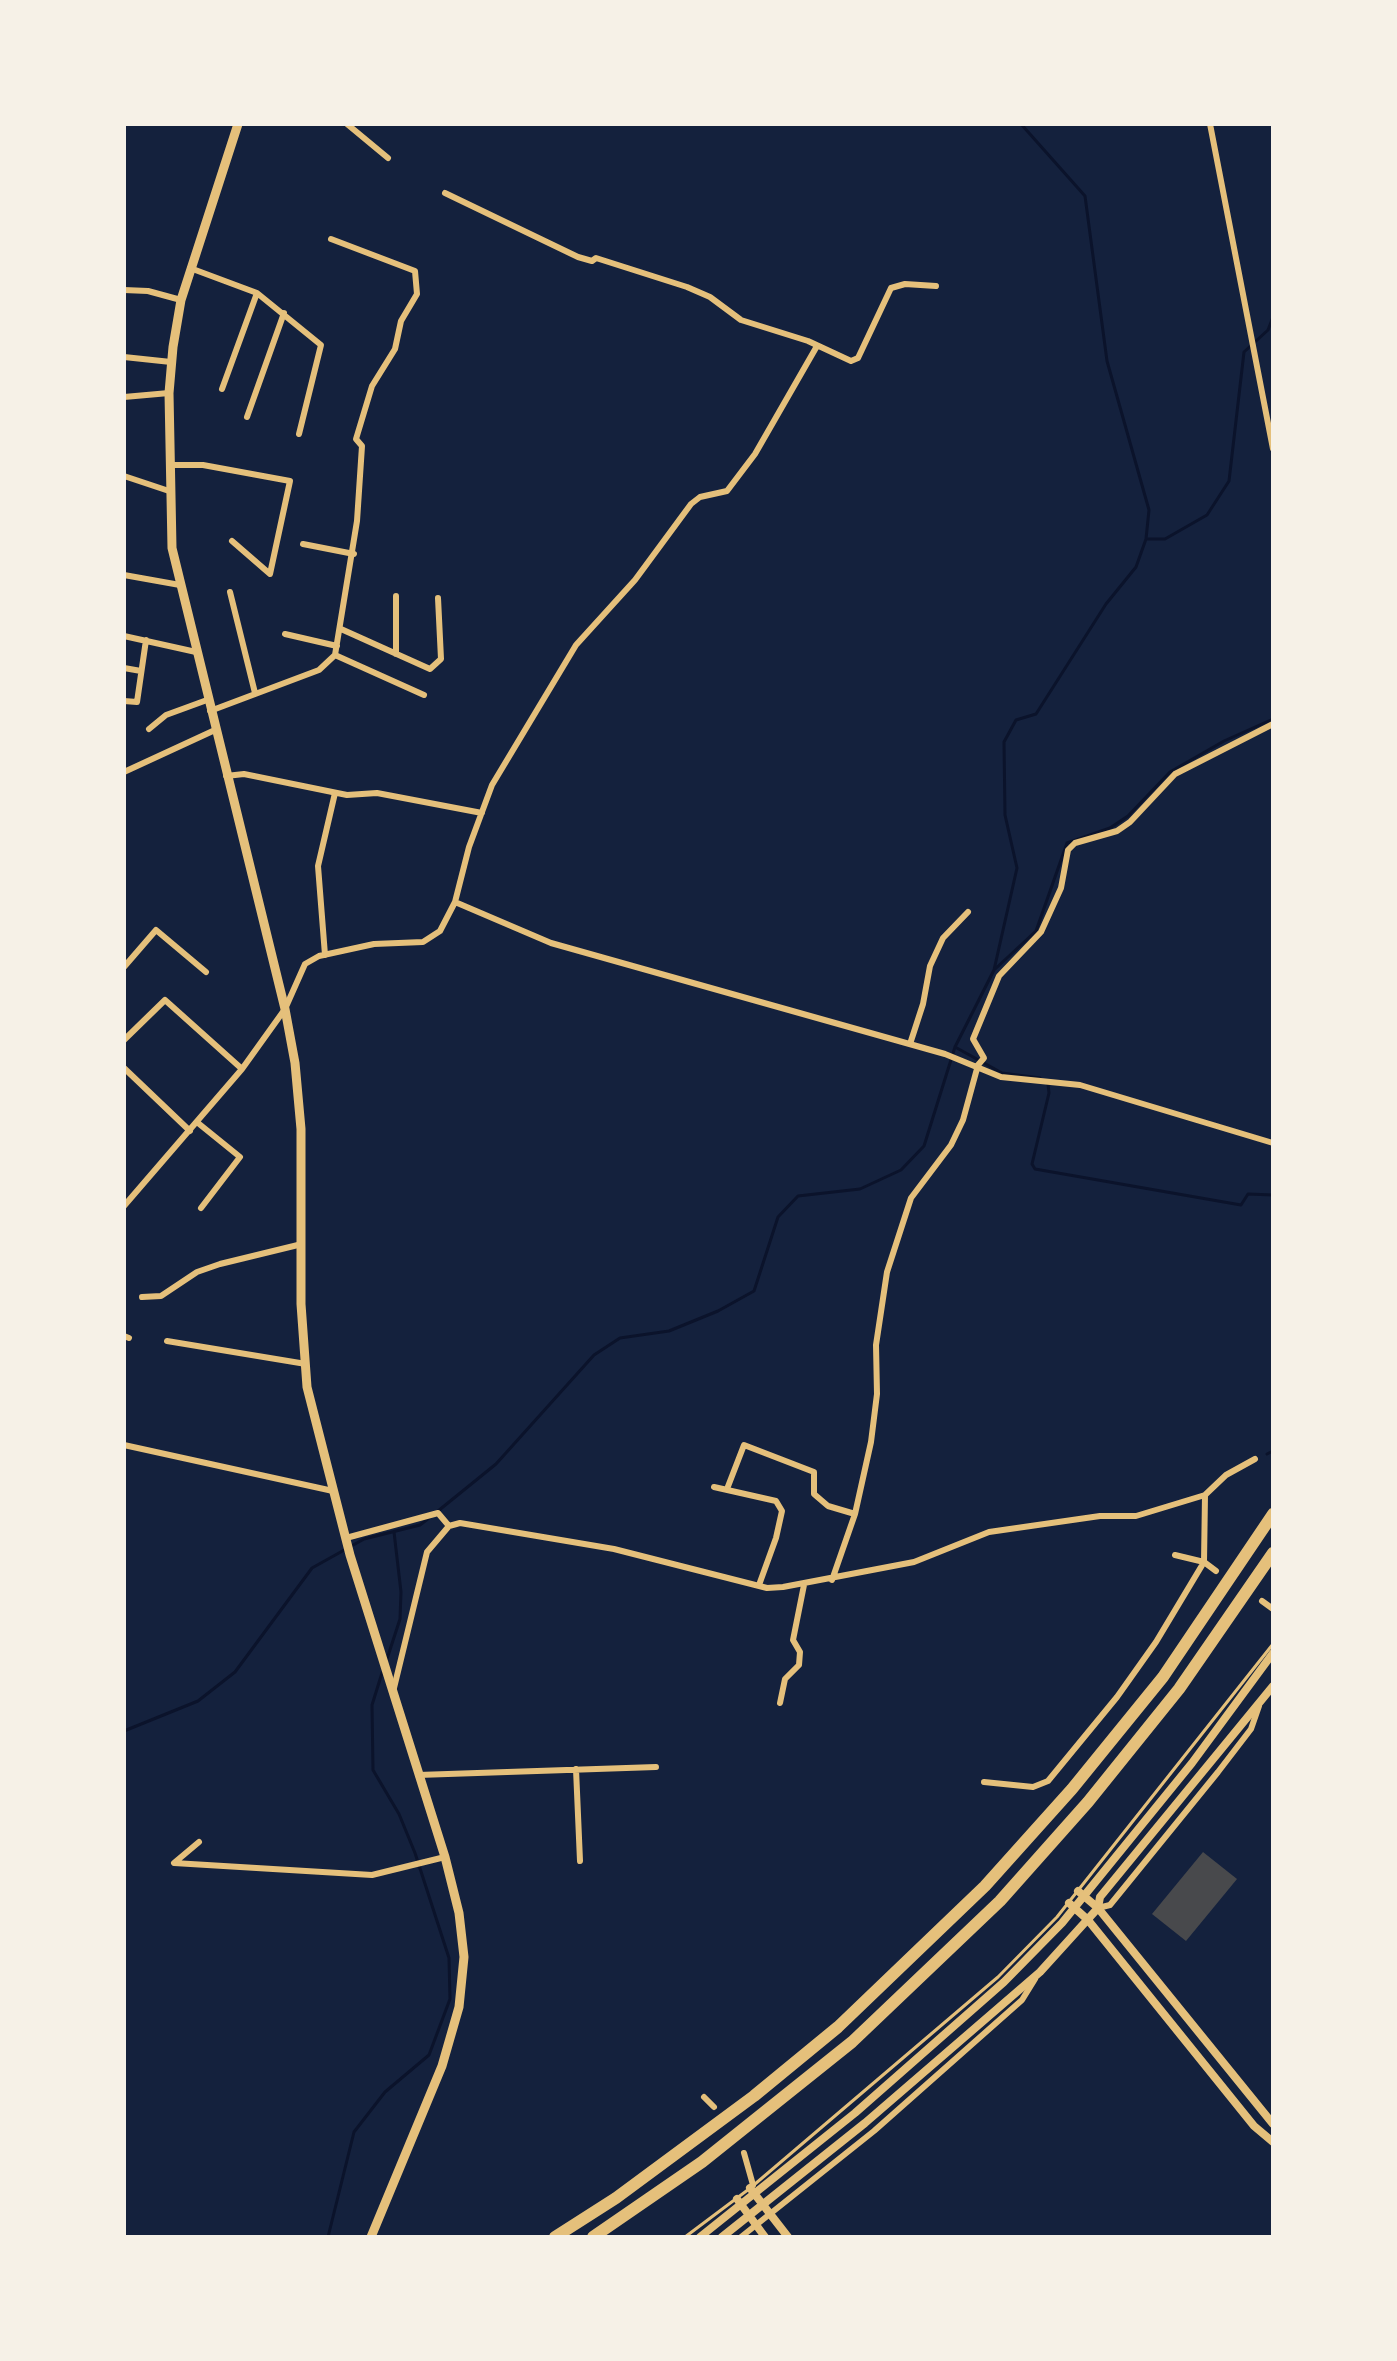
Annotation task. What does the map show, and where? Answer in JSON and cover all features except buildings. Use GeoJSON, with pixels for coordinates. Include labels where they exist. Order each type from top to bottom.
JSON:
{"type":"FeatureCollection","features":[{"type":"Feature","properties":{"kind":"highway"},"geometry":{"type":"LineString","coordinates":[[555,2237],[616,2198],[754,2096],[859,2008],[985,1886],[1072,1789],[1163,1677],[1273,1514]]}},
{"type":"Feature","properties":{"kind":"highway"},"geometry":{"type":"LineString","coordinates":[[593,2237],[767,2112],[852,2042],[992,1909],[1088,1802],[1170,1701],[1273,1553]]}},
{"type":"Feature","properties":{"kind":"main road"},"geometry":{"type":"LineString","coordinates":[[238,124],[190,268],[181,300],[171,362],[169,491],[172,548],[285,1009],[295,1063],[301,1129],[301,1304],[307,1387],[346,1538],[445,1857],[461,1927],[462,1994],[442,2066],[371,2237]]}},
{"type":"Feature","properties":{"kind":"street"},"geometry":{"type":"LineString","coordinates":[[347,124],[388,158]]}},
{"type":"Feature","properties":{"kind":"street"},"geometry":{"type":"LineString","coordinates":[[1210,124],[1273,449]]}},
{"type":"Feature","properties":{"kind":"street"},"geometry":{"type":"LineString","coordinates":[[445,193],[578,257],[592,261],[596,258],[687,287],[710,297],[741,320],[817,346],[842,359],[858,358],[891,288],[905,284],[936,286]]}},
{"type":"Feature","properties":{"kind":"street"},"geometry":{"type":"LineString","coordinates":[[149,729],[166,715],[255,693],[319,670],[335,655],[341,629],[341,609],[354,554],[362,456],[362,446],[356,439],[372,386],[395,349],[401,321],[417,294],[415,271],[331,239]]}},
{"type":"Feature","properties":{"kind":"street"},"geometry":{"type":"LineString","coordinates":[[190,268],[257,293],[321,345],[299,434]]}},
{"type":"Feature","properties":{"kind":"street"},"geometry":{"type":"LineString","coordinates":[[124,290],[148,291],[181,300]]}},
{"type":"Feature","properties":{"kind":"street"},"geometry":{"type":"LineString","coordinates":[[222,389],[257,293]]}},
{"type":"Feature","properties":{"kind":"street"},"geometry":{"type":"LineString","coordinates":[[247,417],[284,313]]}},
{"type":"Feature","properties":{"kind":"street"},"geometry":{"type":"LineString","coordinates":[[124,1206],[242,1069],[285,1009],[305,964],[325,955],[374,944],[423,942],[440,931],[455,902],[469,847],[492,785],[576,645],[635,580],[691,504],[700,497],[727,491],[755,454],[817,346]]}},
{"type":"Feature","properties":{"kind":"street"},"geometry":{"type":"LineString","coordinates":[[124,357],[171,362]]}},
{"type":"Feature","properties":{"kind":"street"},"geometry":{"type":"LineString","coordinates":[[124,397],[169,393]]}},
{"type":"Feature","properties":{"kind":"street"},"geometry":{"type":"LineString","coordinates":[[170,465],[203,465],[290,481],[270,574],[232,541]]}},
{"type":"Feature","properties":{"kind":"street"},"geometry":{"type":"LineString","coordinates":[[124,476],[169,491]]}},
{"type":"Feature","properties":{"kind":"street"},"geometry":{"type":"LineString","coordinates":[[303,544],[354,554]]}},
{"type":"Feature","properties":{"kind":"street"},"geometry":{"type":"LineString","coordinates":[[124,575],[180,585]]}},
{"type":"Feature","properties":{"kind":"street"},"geometry":{"type":"LineString","coordinates":[[230,592],[255,693]]}},
{"type":"Feature","properties":{"kind":"street"},"geometry":{"type":"LineString","coordinates":[[396,596],[396,654]]}},
{"type":"Feature","properties":{"kind":"street"},"geometry":{"type":"LineString","coordinates":[[341,629],[430,669],[441,659],[438,598]]}},
{"type":"Feature","properties":{"kind":"street"},"geometry":{"type":"LineString","coordinates":[[285,634],[337,646]]}},
{"type":"Feature","properties":{"kind":"street"},"geometry":{"type":"LineString","coordinates":[[124,636],[196,652]]}},
{"type":"Feature","properties":{"kind":"street"},"geometry":{"type":"LineString","coordinates":[[124,701],[137,702],[146,640]]}},
{"type":"Feature","properties":{"kind":"street"},"geometry":{"type":"LineString","coordinates":[[335,655],[424,695]]}},
{"type":"Feature","properties":{"kind":"street"},"geometry":{"type":"LineString","coordinates":[[124,668],[141,671]]}},
{"type":"Feature","properties":{"kind":"street"},"geometry":{"type":"LineString","coordinates":[[832,1580],[855,1514],[871,1442],[877,1394],[876,1345],[887,1272],[911,1198],[951,1145],[963,1120],[978,1065],[984,1058],[973,1039],[999,976],[1041,932],[1061,888],[1068,850],[1075,843],[1117,831],[1130,822],[1175,774],[1273,724]]}},
{"type":"Feature","properties":{"kind":"street"},"geometry":{"type":"LineString","coordinates":[[125,774],[215,730]]}},
{"type":"Feature","properties":{"kind":"street"},"geometry":{"type":"LineString","coordinates":[[226,776],[244,774],[363,797],[377,793],[482,813]]}},
{"type":"Feature","properties":{"kind":"street"},"geometry":{"type":"LineString","coordinates":[[325,955],[318,866],[335,793]]}},
{"type":"Feature","properties":{"kind":"street"},"geometry":{"type":"LineString","coordinates":[[455,902],[551,943],[910,1044],[978,1065],[1001,1077],[1080,1085],[1273,1143]]}},
{"type":"Feature","properties":{"kind":"street"},"geometry":{"type":"LineString","coordinates":[[910,1044],[923,1004],[930,966],[943,938],[968,912]]}},
{"type":"Feature","properties":{"kind":"street"},"geometry":{"type":"LineString","coordinates":[[124,967],[156,930],[206,972]]}},
{"type":"Feature","properties":{"kind":"street"},"geometry":{"type":"LineString","coordinates":[[124,1040],[165,1000],[242,1069]]}},
{"type":"Feature","properties":{"kind":"street"},"geometry":{"type":"LineString","coordinates":[[124,1068],[190,1131]]}},
{"type":"Feature","properties":{"kind":"street"},"geometry":{"type":"LineString","coordinates":[[198,1123],[240,1157],[201,1208]]}},
{"type":"Feature","properties":{"kind":"street"},"geometry":{"type":"LineString","coordinates":[[142,1297],[161,1296],[197,1272],[220,1264],[302,1244]]}},
{"type":"Feature","properties":{"kind":"street"},"geometry":{"type":"LineString","coordinates":[[167,1341],[306,1364]]}},
{"type":"Feature","properties":{"kind":"street"},"geometry":{"type":"LineString","coordinates":[[124,1445],[333,1491]]}},
{"type":"Feature","properties":{"kind":"street"},"geometry":{"type":"LineString","coordinates":[[727,1489],[744,1445],[814,1472],[814,1494],[828,1506],[855,1514]]}},
{"type":"Feature","properties":{"kind":"street"},"geometry":{"type":"LineString","coordinates":[[393,1694],[427,1552],[449,1526],[460,1523],[614,1549],[759,1585],[804,1585],[914,1562],[989,1532],[1100,1516],[1136,1516],[1205,1495],[1226,1475],[1255,1459]]}},
{"type":"Feature","properties":{"kind":"street"},"geometry":{"type":"LineString","coordinates":[[714,1487],[776,1501],[782,1511],[759,1585]]}},
{"type":"Feature","properties":{"kind":"street"},"geometry":{"type":"LineString","coordinates":[[984,1782],[1033,1787],[1048,1781],[1125,1686],[1204,1562],[1205,1495]]}},
{"type":"Feature","properties":{"kind":"street"},"geometry":{"type":"LineString","coordinates":[[346,1538],[438,1513],[449,1526]]}},
{"type":"Feature","properties":{"kind":"street"},"geometry":{"type":"LineString","coordinates":[[1175,1555],[1204,1562],[1216,1571]]}},
{"type":"Feature","properties":{"kind":"street"},"geometry":{"type":"LineString","coordinates":[[780,1703],[785,1679],[799,1665],[800,1652],[793,1640],[804,1585]]}},
{"type":"Feature","properties":{"kind":"street"},"geometry":{"type":"LineString","coordinates":[[1262,1601],[1273,1609]]}},
{"type":"Feature","properties":{"kind":"street"},"geometry":{"type":"LineString","coordinates":[[700,2237],[753,2189],[855,2113],[1004,1982],[1192,1763],[1273,1653]]}},
{"type":"Feature","properties":{"kind":"street"},"geometry":{"type":"LineString","coordinates":[[722,2237],[865,2123],[1040,1972],[1098,1908],[1100,1897],[1273,1686]]}},
{"type":"Feature","properties":{"kind":"street"},"geometry":{"type":"LineString","coordinates":[[418,1775],[656,1767]]}},
{"type":"Feature","properties":{"kind":"street"},"geometry":{"type":"LineString","coordinates":[[576,1769],[580,1861]]}},
{"type":"Feature","properties":{"kind":"street"},"geometry":{"type":"LineString","coordinates":[[199,1842],[174,1863],[201,1868],[277,1868],[372,1875],[445,1857]]}},
{"type":"Feature","properties":{"kind":"street"},"geometry":{"type":"LineString","coordinates":[[1082,1894],[1098,1908],[1273,2124]]}},
{"type":"Feature","properties":{"kind":"street"},"geometry":{"type":"LineString","coordinates":[[1072,1906],[1088,1920],[1254,2126],[1273,2142]]}},
{"type":"Feature","properties":{"kind":"street"},"geometry":{"type":"LineString","coordinates":[[741,2237],[874,2131],[1022,2000],[1040,1972]]}},
{"type":"Feature","properties":{"kind":"street"},"geometry":{"type":"LineString","coordinates":[[704,2097],[714,2107]]}},
{"type":"Feature","properties":{"kind":"street"},"geometry":{"type":"LineString","coordinates":[[744,2153],[753,2189],[788,2237]]}},
{"type":"Feature","properties":{"kind":"street"},"geometry":{"type":"LineString","coordinates":[[739,2202],[765,2237]]}},
{"type":"Feature","properties":{"kind":"lane"},"geometry":{"type":"LineString","coordinates":[[1082,1894],[1273,1644]]}},
{"type":"Feature","properties":{"kind":"lane"},"geometry":{"type":"LineString","coordinates":[[685,2237],[739,2202]]}},
{"type":"Feature","properties":{"kind":"waterway"},"geometry":{"type":"LineString","coordinates":[[438,1511],[496,1464],[594,1355],[620,1338],[669,1331],[718,1311],[754,1291],[778,1217],[798,1196],[860,1189],[901,1170],[924,1146],[955,1047],[994,970],[1017,868],[1005,815],[1004,742],[1016,720],[1036,714],[1106,604],[1136,567],[1146,539],[1149,510],[1107,361],[1085,196],[1021,124]]}},
{"type":"Feature","properties":{"kind":"waterway"},"geometry":{"type":"LineString","coordinates":[[1146,539],[1165,539],[1207,515],[1229,481],[1244,352],[1268,330],[1273,317]]}},
{"type":"Feature","properties":{"kind":"waterway"},"geometry":{"type":"LineString","coordinates":[[994,970],[1036,931],[1067,843],[1110,828],[1128,816],[1170,772],[1224,741],[1273,719]]}},
{"type":"Feature","properties":{"kind":"waterway"},"geometry":{"type":"LineString","coordinates":[[955,1047],[1002,1073],[1040,1078]]}},
{"type":"Feature","properties":{"kind":"waterway"},"geometry":{"type":"LineString","coordinates":[[1048,1084],[1049,1093],[1032,1164],[1035,1169],[1241,1205],[1248,1194],[1273,1195]]}},
{"type":"Feature","properties":{"kind":"waterway"},"geometry":{"type":"LineString","coordinates":[[1267,1454],[1273,1451]]}},
{"type":"Feature","properties":{"kind":"waterway"},"geometry":{"type":"LineString","coordinates":[[124,1731],[198,1701],[235,1672],[312,1568],[364,1539],[420,1525],[429,1518]]}},
{"type":"Feature","properties":{"kind":"waterway"},"geometry":{"type":"LineString","coordinates":[[386,1662],[400,1619],[401,1592],[394,1532]]}},
{"type":"Feature","properties":{"kind":"waterway"},"geometry":{"type":"LineString","coordinates":[[328,2237],[354,2132],[385,2092],[429,2055],[450,1999],[449,1958],[415,1853],[399,1814],[373,1770],[372,1705],[382,1673]]}}]}
